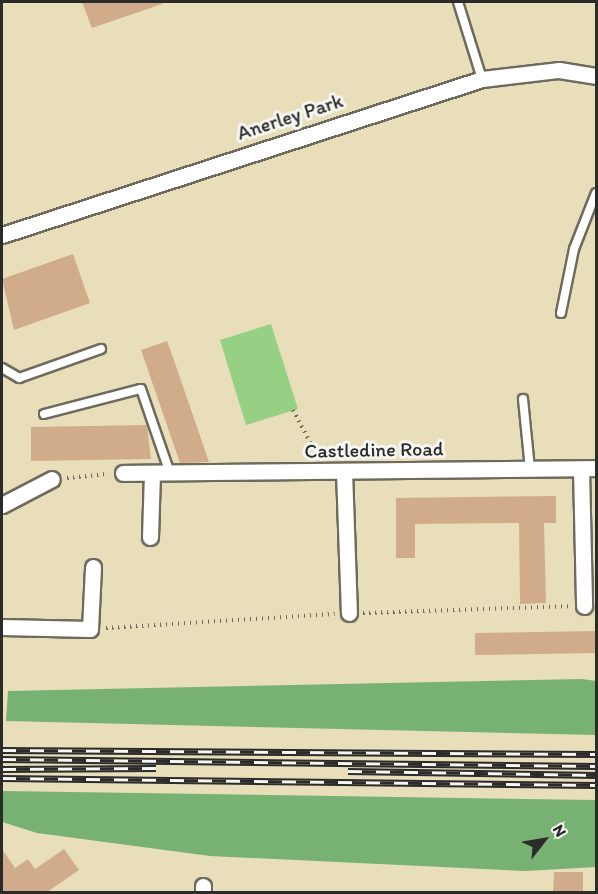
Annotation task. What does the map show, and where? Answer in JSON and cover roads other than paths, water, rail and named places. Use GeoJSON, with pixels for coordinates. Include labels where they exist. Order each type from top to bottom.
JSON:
{"type":"FeatureCollection","features":[{"type":"Feature","properties":{"kind":"street","name":"Anerley Park"},"geometry":{"type":"LineString","coordinates":[[2,235],[482,79],[559,70],[597,76]]}},
{"type":"Feature","properties":{"kind":"street","name":"Castledine Road"},"geometry":{"type":"LineString","coordinates":[[123,473],[171,475],[589,468]]}},
{"type":"Feature","properties":{"kind":"street"},"geometry":{"type":"LineString","coordinates":[[584,606],[589,468]]}},
{"type":"Feature","properties":{"kind":"street"},"geometry":{"type":"LineString","coordinates":[[344,471],[349,613]]}},
{"type":"Feature","properties":{"kind":"street"},"geometry":{"type":"LineString","coordinates":[[150,537],[152,475]]}},
{"type":"Feature","properties":{"kind":"street"},"geometry":{"type":"LineString","coordinates":[[2,505],[52,479]]}},
{"type":"Feature","properties":{"kind":"street"},"geometry":{"type":"LineString","coordinates":[[2,627],[90,629],[93,567]]}},
{"type":"Feature","properties":{"kind":"lane"},"geometry":{"type":"LineString","coordinates":[[458,2],[482,79]]}},
{"type":"Feature","properties":{"kind":"lane"},"geometry":{"type":"LineString","coordinates":[[561,313],[574,249],[597,193]]}},
{"type":"Feature","properties":{"kind":"lane"},"geometry":{"type":"LineString","coordinates":[[2,368],[19,378],[101,349]]}},
{"type":"Feature","properties":{"kind":"lane"},"geometry":{"type":"LineString","coordinates":[[44,414],[141,389],[171,475]]}},
{"type":"Feature","properties":{"kind":"lane"},"geometry":{"type":"LineString","coordinates":[[523,399],[530,469]]}},
{"type":"Feature","properties":{"kind":"railway"},"geometry":{"type":"LineString","coordinates":[[2,750],[596,754]]}},
{"type":"Feature","properties":{"kind":"railway"},"geometry":{"type":"LineString","coordinates":[[2,759],[596,766]]}},
{"type":"Feature","properties":{"kind":"railway"},"geometry":{"type":"LineString","coordinates":[[2,769],[156,768]]}},
{"type":"Feature","properties":{"kind":"railway"},"geometry":{"type":"LineString","coordinates":[[348,771],[596,775]]}},
{"type":"Feature","properties":{"kind":"railway"},"geometry":{"type":"LineString","coordinates":[[2,778],[596,785]]}}]}
